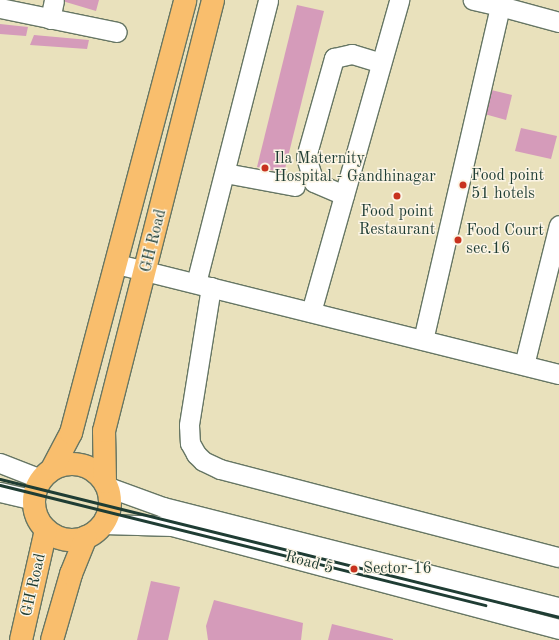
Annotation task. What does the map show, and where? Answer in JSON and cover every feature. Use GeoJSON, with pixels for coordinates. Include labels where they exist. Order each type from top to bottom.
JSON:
{"type":"FeatureCollection","features":[{"type":"Feature","properties":{"kind":"main road","name":"GH Road"},"geometry":{"type":"LineString","coordinates":[[46,474],[71,432],[117,264],[185,0]]}},
{"type":"Feature","properties":{"kind":"main road","name":"GH Road"},"geometry":{"type":"LineString","coordinates":[[106,484],[104,431],[214,0]]}},
{"type":"Feature","properties":{"kind":"main road"},"geometry":{"type":"LineString","coordinates":[[63,464],[87,466],[106,484],[110,506],[95,531],[65,539],[46,530],[35,511],[34,500],[46,474],[63,464]]}},
{"type":"Feature","properties":{"kind":"main road","name":"GH Road"},"geometry":{"type":"LineString","coordinates":[[21,640],[46,530]]}},
{"type":"Feature","properties":{"kind":"main road","name":"GH Road"},"geometry":{"type":"LineString","coordinates":[[52,640],[71,574],[95,531]]}},
{"type":"Feature","properties":{"kind":"street"},"geometry":{"type":"LineString","coordinates":[[50,19],[54,0]]}},
{"type":"Feature","properties":{"kind":"street"},"geometry":{"type":"LineString","coordinates":[[268,0],[225,173],[204,285],[190,425],[190,443],[196,454],[203,461],[220,469],[559,557]]}},
{"type":"Feature","properties":{"kind":"street"},"geometry":{"type":"LineString","coordinates":[[311,312],[399,0]]}},
{"type":"Feature","properties":{"kind":"street"},"geometry":{"type":"LineString","coordinates":[[473,0],[501,3],[559,22]]}},
{"type":"Feature","properties":{"kind":"street"},"geometry":{"type":"LineString","coordinates":[[423,340],[501,3]]}},
{"type":"Feature","properties":{"kind":"street"},"geometry":{"type":"LineString","coordinates":[[0,8],[117,32]]}},
{"type":"Feature","properties":{"kind":"street"},"geometry":{"type":"LineString","coordinates":[[344,195],[314,182],[306,157],[329,73],[334,58],[352,54],[381,63]]}},
{"type":"Feature","properties":{"kind":"street"},"geometry":{"type":"LineString","coordinates":[[225,173],[295,186]]}},
{"type":"Feature","properties":{"kind":"street"},"geometry":{"type":"LineString","coordinates":[[524,365],[559,225]]}},
{"type":"Feature","properties":{"kind":"street"},"geometry":{"type":"LineString","coordinates":[[117,264],[559,374]]}},
{"type":"Feature","properties":{"kind":"street"},"geometry":{"type":"LineString","coordinates":[[0,463],[46,474]]}},
{"type":"Feature","properties":{"kind":"street","name":"Road 5"},"geometry":{"type":"LineString","coordinates":[[106,484],[163,507],[559,607]]}},
{"type":"Feature","properties":{"kind":"street"},"geometry":{"type":"LineString","coordinates":[[0,492],[34,500]]}},
{"type":"Feature","properties":{"kind":"street","name":"Road 5"},"geometry":{"type":"LineString","coordinates":[[95,531],[172,526],[559,629]]}},
{"type":"Feature","properties":{"kind":"building"},"geometry":{"type":"Polygon","coordinates":[[[59,0],[99,0],[96,11],[59,0]]]}},
{"type":"Feature","properties":{"kind":"building"},"geometry":{"type":"Polygon","coordinates":[[[297,5],[324,11],[284,173],[257,167],[297,5]]]}},
{"type":"Feature","properties":{"kind":"building"},"geometry":{"type":"Polygon","coordinates":[[[0,24],[28,27],[26,36],[0,34],[0,24]]]}},
{"type":"Feature","properties":{"kind":"building"},"geometry":{"type":"Polygon","coordinates":[[[34,35],[89,40],[87,49],[30,45],[34,35]]]}},
{"type":"Feature","properties":{"kind":"building"},"geometry":{"type":"Polygon","coordinates":[[[487,89],[512,95],[506,120],[481,113],[487,89]]]}},
{"type":"Feature","properties":{"kind":"building"},"geometry":{"type":"Polygon","coordinates":[[[521,128],[557,136],[551,159],[515,151],[521,128]]]}},
{"type":"Feature","properties":{"kind":"building"},"geometry":{"type":"Polygon","coordinates":[[[151,581],[180,587],[168,640],[137,640],[151,581]]]}},
{"type":"Feature","properties":{"kind":"building"},"geometry":{"type":"Polygon","coordinates":[[[214,600],[303,623],[301,640],[208,640],[206,626],[214,600]]]}},
{"type":"Feature","properties":{"kind":"building"},"geometry":{"type":"Polygon","coordinates":[[[332,624],[393,639],[393,640],[328,640],[332,624]]]}},
{"type":"Feature","properties":{"kind":"railway"},"geometry":{"type":"LineString","coordinates":[[0,479],[559,617]]}},
{"type":"Feature","properties":{"kind":"railway"},"geometry":{"type":"LineString","coordinates":[[0,485],[485,605]]}},
{"type":"Feature","properties":{"kind":"place","name":"Ila Maternity Hospital - Gandhinagar"},"geometry":{"type":"Point","coordinates":[265,168]}},
{"type":"Feature","properties":{"kind":"place","name":"Food point 51 hotels"},"geometry":{"type":"Point","coordinates":[463,185]}},
{"type":"Feature","properties":{"kind":"place","name":"Food point Restaurant"},"geometry":{"type":"Point","coordinates":[397,196]}},
{"type":"Feature","properties":{"kind":"place","name":"Food Court sec.16"},"geometry":{"type":"Point","coordinates":[458,240]}},
{"type":"Feature","properties":{"kind":"place","name":"Sector-16"},"geometry":{"type":"Point","coordinates":[354,569]}}]}
